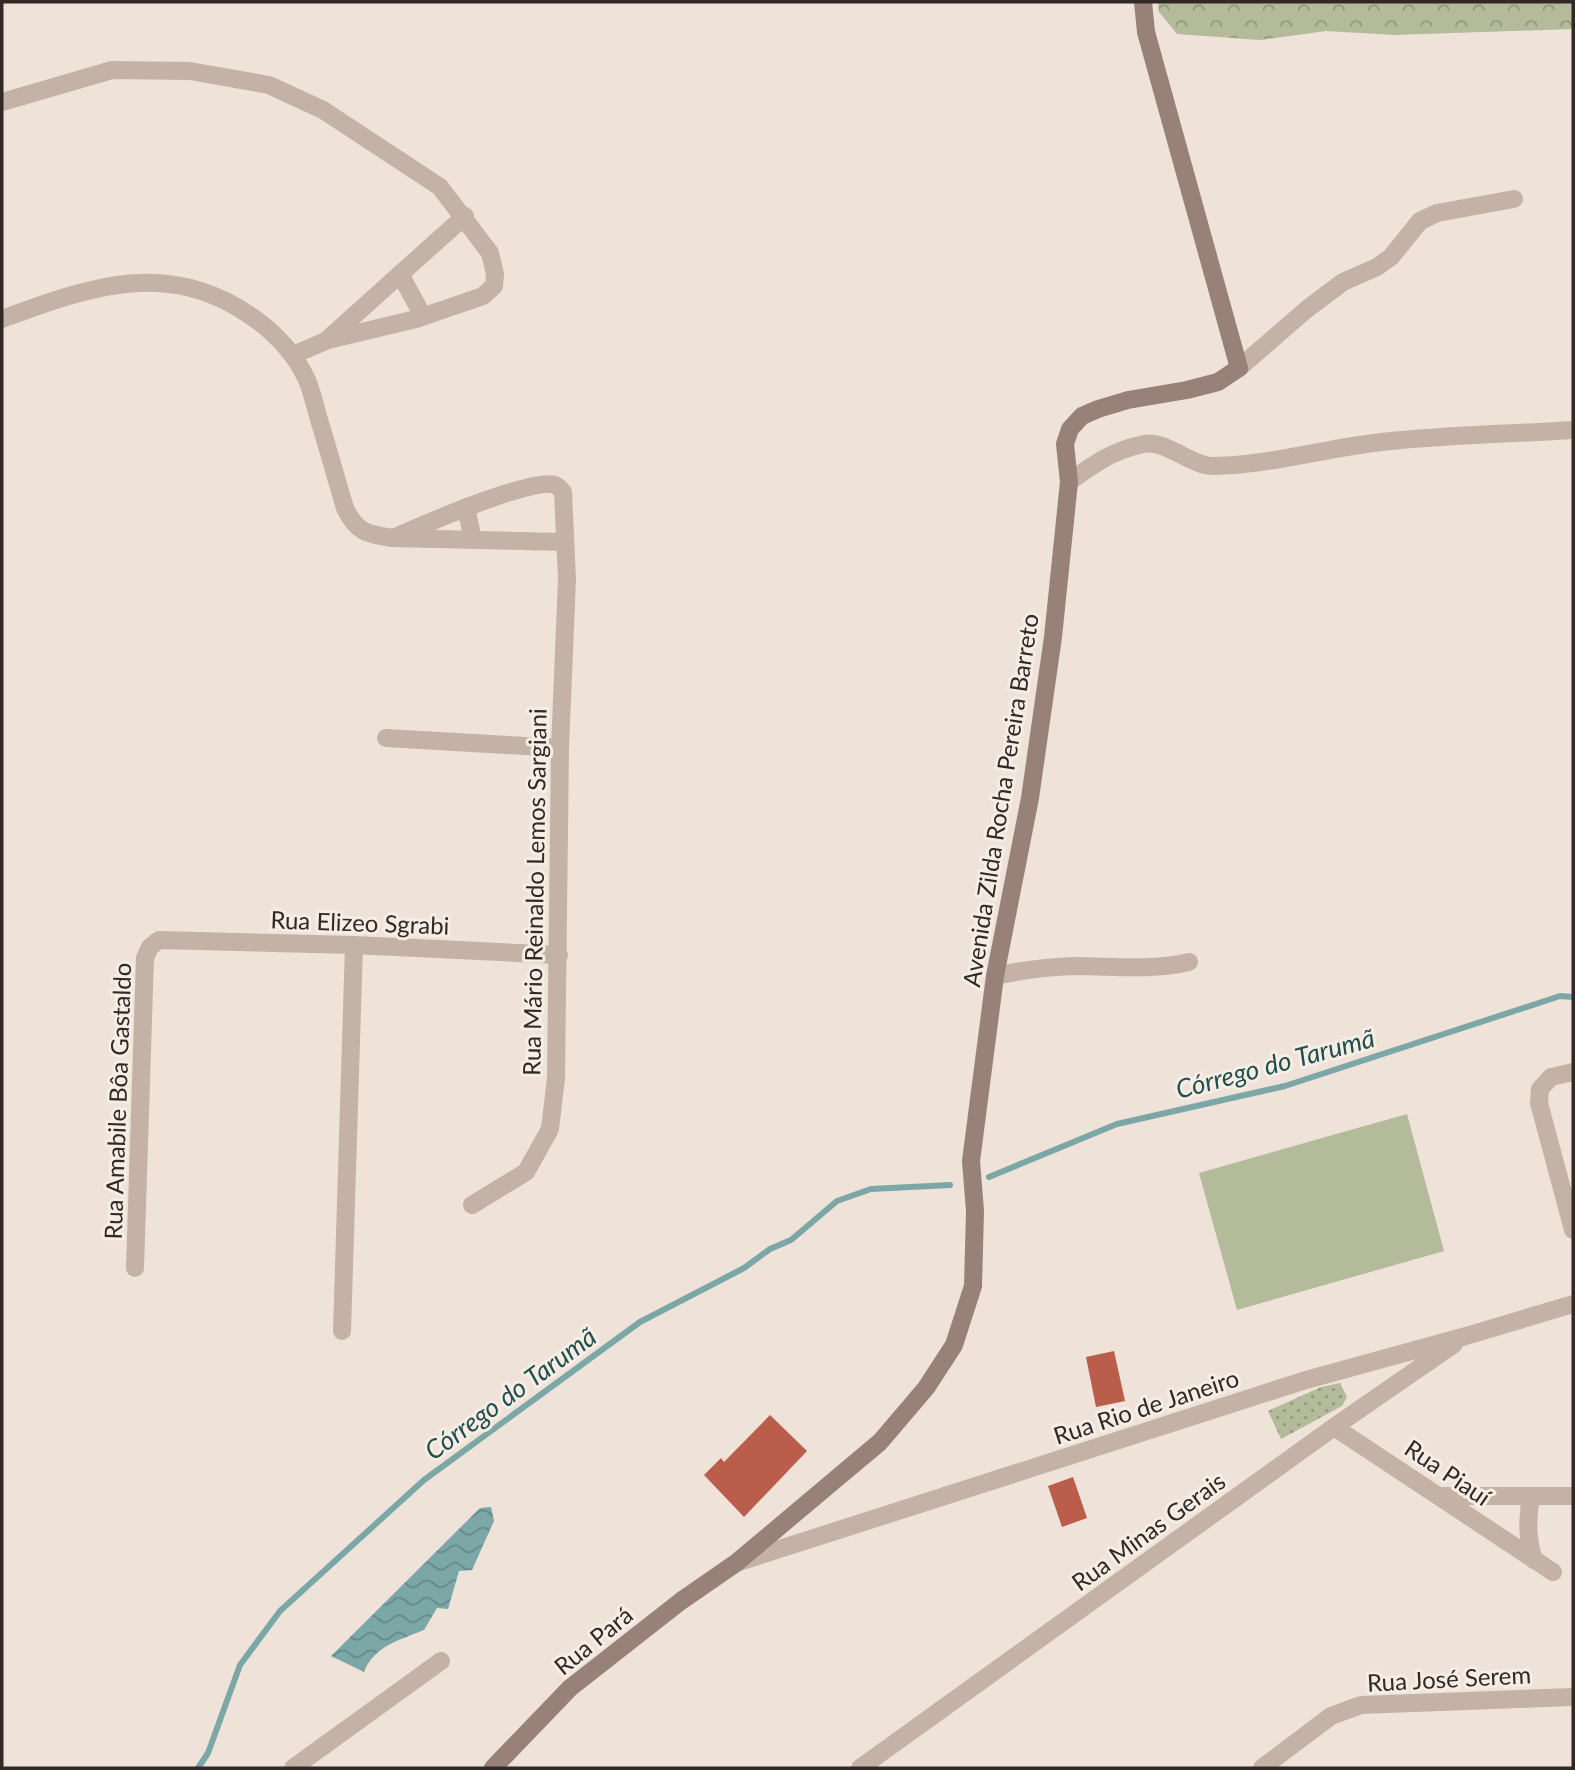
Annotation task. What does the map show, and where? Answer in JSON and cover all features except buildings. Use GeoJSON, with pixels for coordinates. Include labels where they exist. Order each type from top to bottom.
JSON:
{"type":"FeatureCollection","features":[{"type":"Feature","properties":{"kind":"street"},"geometry":{"type":"LineString","coordinates":[[1143,2],[1146,32],[1239,368],[1307,309],[1343,282],[1377,267],[1391,257],[1420,221],[1437,213],[1514,199]]}},
{"type":"Feature","properties":{"kind":"street"},"geometry":{"type":"LineString","coordinates":[[2,102],[112,70],[190,71],[269,85],[323,110],[440,187],[465,216],[489,253],[495,274],[494,286],[483,296],[424,316],[328,340],[293,355]]}},
{"type":"Feature","properties":{"kind":"street"},"geometry":{"type":"LineString","coordinates":[[328,340],[465,216]]}},
{"type":"Feature","properties":{"kind":"street"},"geometry":{"type":"LineString","coordinates":[[400,274],[424,316]]}},
{"type":"Feature","properties":{"kind":"street"},"geometry":{"type":"LineString","coordinates":[[2,319],[54,300],[113,285],[159,282],[199,289],[228,300],[264,326],[293,355],[307,382],[345,508],[353,524],[368,534],[393,538],[565,542]]}},
{"type":"Feature","properties":{"kind":"street","name":"Avenida Zilda Rocha Pereira Barreto"},"geometry":{"type":"LineString","coordinates":[[736,1563],[880,1442],[926,1388],[954,1345],[973,1286],[975,1211],[971,1161],[995,976],[1030,798],[1053,637],[1069,482],[1065,444],[1070,429],[1082,416],[1128,400],[1218,382],[1239,368]]}},
{"type":"Feature","properties":{"kind":"street"},"geometry":{"type":"LineString","coordinates":[[1069,482],[1104,457],[1146,443],[1158,444],[1184,458],[1210,466],[1264,462],[1380,442],[1573,430]]}},
{"type":"Feature","properties":{"kind":"street","name":"Rua Mário Reinaldo Lemos Sargiani"},"geometry":{"type":"LineString","coordinates":[[466,507],[539,484],[554,484],[563,492],[568,579],[560,748],[556,1078],[550,1129],[526,1172],[472,1205]]}},
{"type":"Feature","properties":{"kind":"street"},"geometry":{"type":"LineString","coordinates":[[393,538],[466,507],[473,540]]}},
{"type":"Feature","properties":{"kind":"street"},"geometry":{"type":"LineString","coordinates":[[386,738],[560,748]]}},
{"type":"Feature","properties":{"kind":"street","name":"Rua Elizeo Sgrabi"},"geometry":{"type":"LineString","coordinates":[[159,940],[354,945],[559,955]]}},
{"type":"Feature","properties":{"kind":"street","name":"Rua Amabile Bôa Gastaldo"},"geometry":{"type":"LineString","coordinates":[[135,1268],[145,958],[150,947],[159,940]]}},
{"type":"Feature","properties":{"kind":"street"},"geometry":{"type":"LineString","coordinates":[[342,1331],[354,945]]}},
{"type":"Feature","properties":{"kind":"street"},"geometry":{"type":"LineString","coordinates":[[995,976],[1027,969],[1076,966],[1150,968],[1189,962]]}},
{"type":"Feature","properties":{"kind":"street"},"geometry":{"type":"LineString","coordinates":[[1573,1072],[1551,1077],[1540,1089],[1539,1103],[1573,1230]]}},
{"type":"Feature","properties":{"kind":"street","name":"Rua Rio de Janeiro"},"geometry":{"type":"LineString","coordinates":[[736,1563],[1306,1380],[1573,1304]]}},
{"type":"Feature","properties":{"kind":"street","name":"Rua Minas Gerais"},"geometry":{"type":"LineString","coordinates":[[860,1768],[1334,1427],[1466,1336]]}},
{"type":"Feature","properties":{"kind":"street","name":"Rua Piauí"},"geometry":{"type":"LineString","coordinates":[[1334,1427],[1553,1572]]}},
{"type":"Feature","properties":{"kind":"street"},"geometry":{"type":"LineString","coordinates":[[1442,1496],[1573,1496]]}},
{"type":"Feature","properties":{"kind":"street","name":"Rua Piauí"},"geometry":{"type":"LineString","coordinates":[[1531,1497],[1527,1521],[1528,1542],[1534,1560]]}},
{"type":"Feature","properties":{"kind":"street","name":"Rua Pará"},"geometry":{"type":"LineString","coordinates":[[493,1768],[570,1688],[681,1601],[736,1563]]}},
{"type":"Feature","properties":{"kind":"street"},"geometry":{"type":"LineString","coordinates":[[293,1768],[441,1661]]}},
{"type":"Feature","properties":{"kind":"street","name":"Rua José Serem"},"geometry":{"type":"LineString","coordinates":[[1262,1768],[1331,1716],[1361,1705],[1573,1697]]}},
{"type":"Feature","properties":{"kind":"green space"},"geometry":{"type":"Polygon","coordinates":[[[1158,2],[1573,2],[1573,29],[1395,35],[1326,31],[1260,40],[1177,34],[1159,12],[1158,2]]]}},
{"type":"Feature","properties":{"kind":"green space"},"geometry":{"type":"Polygon","coordinates":[[[1407,1114],[1444,1251],[1237,1310],[1199,1173],[1407,1114]]]}},
{"type":"Feature","properties":{"kind":"green space"},"geometry":{"type":"Polygon","coordinates":[[[1340,1383],[1347,1397],[1342,1406],[1281,1439],[1268,1411],[1321,1387],[1340,1383]]]}},
{"type":"Feature","properties":{"kind":"water"},"geometry":{"type":"Polygon","coordinates":[[[491,1507],[494,1521],[472,1570],[459,1571],[448,1609],[437,1608],[424,1630],[381,1650],[368,1663],[364,1672],[331,1656],[480,1508],[491,1507]]]}},
{"type":"Feature","properties":{"kind":"waterway","name":"Córrego do Tarumã"},"geometry":{"type":"LineString","coordinates":[[989,1177],[1117,1124],[1285,1086],[1560,996],[1573,997]]}},
{"type":"Feature","properties":{"kind":"waterway","name":"Córrego do Tarumã"},"geometry":{"type":"LineString","coordinates":[[198,1768],[208,1753],[240,1665],[280,1611],[424,1480],[640,1322],[744,1268],[770,1249],[791,1240],[837,1201],[871,1189],[950,1185]]}}]}
